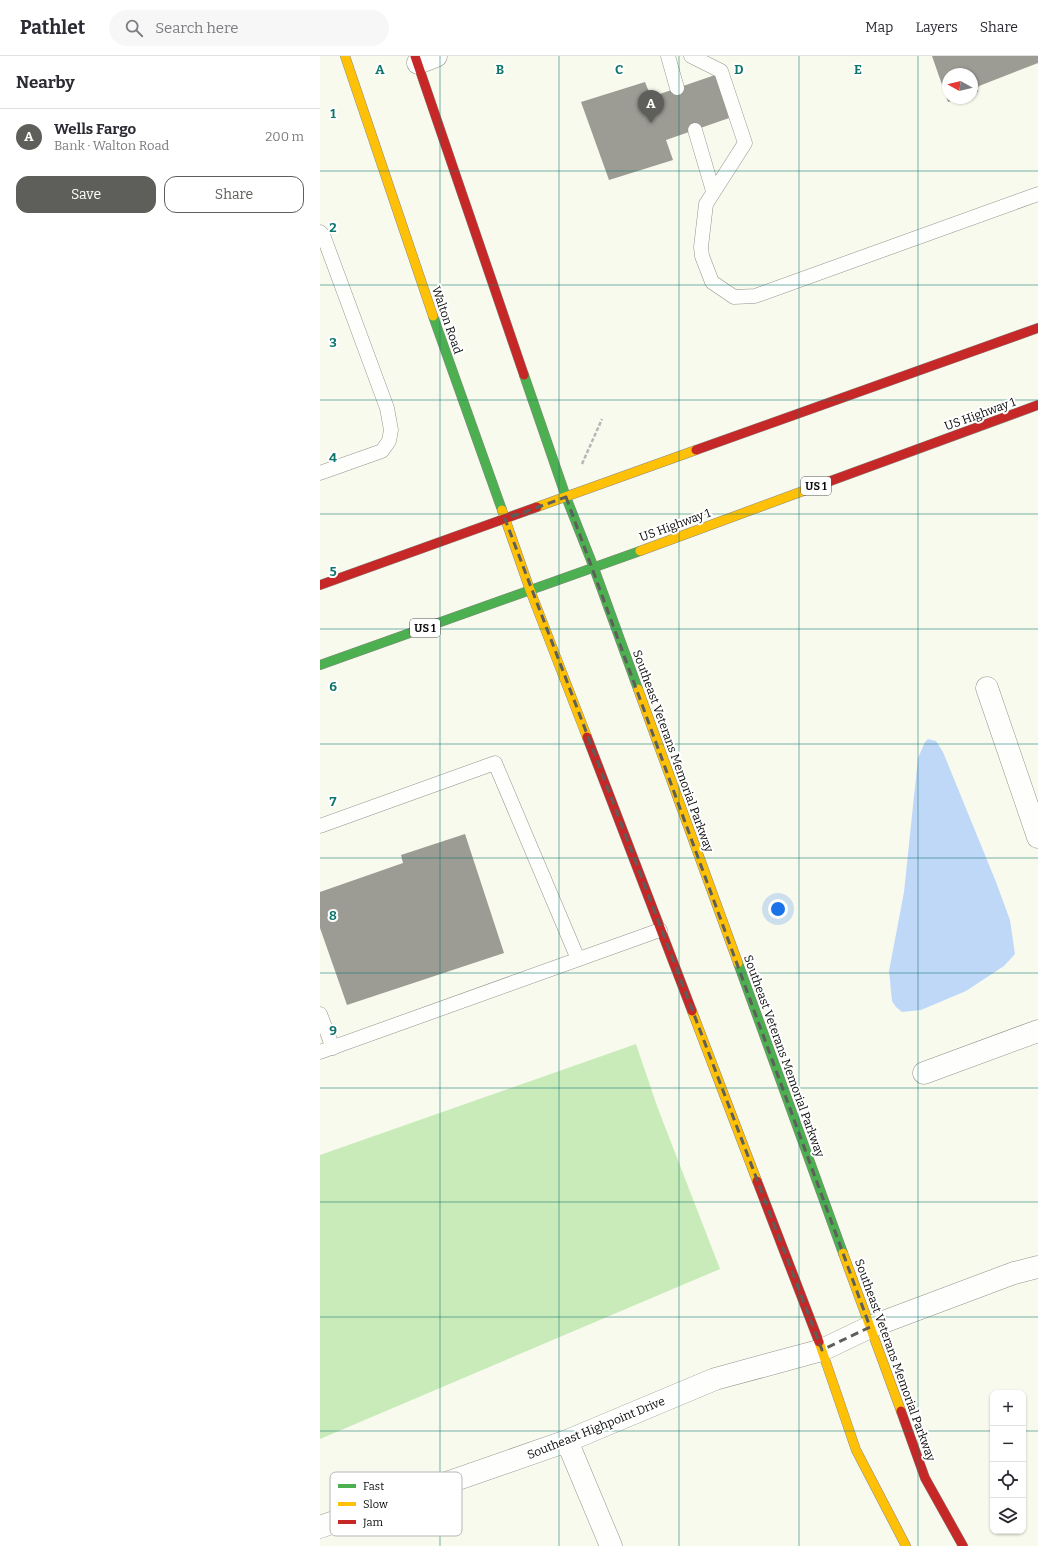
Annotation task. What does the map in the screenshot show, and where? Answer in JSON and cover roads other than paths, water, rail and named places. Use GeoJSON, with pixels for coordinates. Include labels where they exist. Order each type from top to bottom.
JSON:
{"type":"FeatureCollection","features":[{"type":"Feature","properties":{"kind":"main road","name":"Walton Road"},"geometry":{"type":"LineString","coordinates":[[345,56],[404,233],[530,590]]}},
{"type":"Feature","properties":{"kind":"main road"},"geometry":{"type":"LineString","coordinates":[[423,58],[566,497],[594,568]]}},
{"type":"Feature","properties":{"kind":"main road"},"geometry":{"type":"LineString","coordinates":[[320,585],[1038,328]]}},
{"type":"Feature","properties":{"kind":"main road","name":"US Highway 1"},"geometry":{"type":"LineString","coordinates":[[320,665],[594,568],[1038,405]]}},
{"type":"Feature","properties":{"kind":"main road","name":"Southeast Veterans Memorial Parkway"},"geometry":{"type":"LineString","coordinates":[[594,568],[924,1478],[963,1546]]}},
{"type":"Feature","properties":{"kind":"main road"},"geometry":{"type":"LineString","coordinates":[[530,590],[822,1350],[856,1450],[906,1546]]}},
{"type":"Feature","properties":{"kind":"street"},"geometry":{"type":"LineString","coordinates":[[987,688],[1038,837]]}},
{"type":"Feature","properties":{"kind":"street"},"geometry":{"type":"LineString","coordinates":[[924,1073],[1038,1031]]}},
{"type":"Feature","properties":{"kind":"street","name":"Southeast Highpoint Drive"},"geometry":{"type":"LineString","coordinates":[[462,1478],[567,1441],[715,1379],[822,1350],[870,1327],[1014,1273],[1038,1267]]}},
{"type":"Feature","properties":{"kind":"street"},"geometry":{"type":"LineString","coordinates":[[567,1441],[611,1546]]}},
{"type":"Feature","properties":{"kind":"street","name":"Southeast Highpoint Drive"},"geometry":{"type":"LineString","coordinates":[[320,1527],[330,1524]]}},
{"type":"Feature","properties":{"kind":"lane"},"geometry":{"type":"LineString","coordinates":[[668,56],[677,88]]}},
{"type":"Feature","properties":{"kind":"lane"},"geometry":{"type":"LineString","coordinates":[[691,56],[721,71],[745,143],[706,204],[701,247],[702,256],[712,282],[734,296],[755,296],[1038,194]]}},
{"type":"Feature","properties":{"kind":"lane"},"geometry":{"type":"LineString","coordinates":[[695,130],[713,191]]}},
{"type":"Feature","properties":{"kind":"lane"},"geometry":{"type":"LineString","coordinates":[[320,232],[323,234],[387,408],[391,430],[389,441],[382,451],[320,473]]}},
{"type":"Feature","properties":{"kind":"lane"},"geometry":{"type":"LineString","coordinates":[[320,826],[495,763],[578,959]]}},
{"type":"Feature","properties":{"kind":"lane"},"geometry":{"type":"LineString","coordinates":[[320,1014],[326,1050],[660,930]]}},
{"type":"Feature","properties":{"kind":"water"},"geometry":{"type":"Polygon","coordinates":[[[928,739],[936,741],[943,752],[996,882],[1010,920],[1015,954],[1004,966],[966,991],[921,1010],[902,1012],[892,1001],[889,971],[904,892],[918,758],[925,742],[928,739]]]}},
{"type":"Feature","properties":{"kind":"place","name":"Wells Fargo"},"geometry":{"type":"Point","coordinates":[651,123]}}]}
